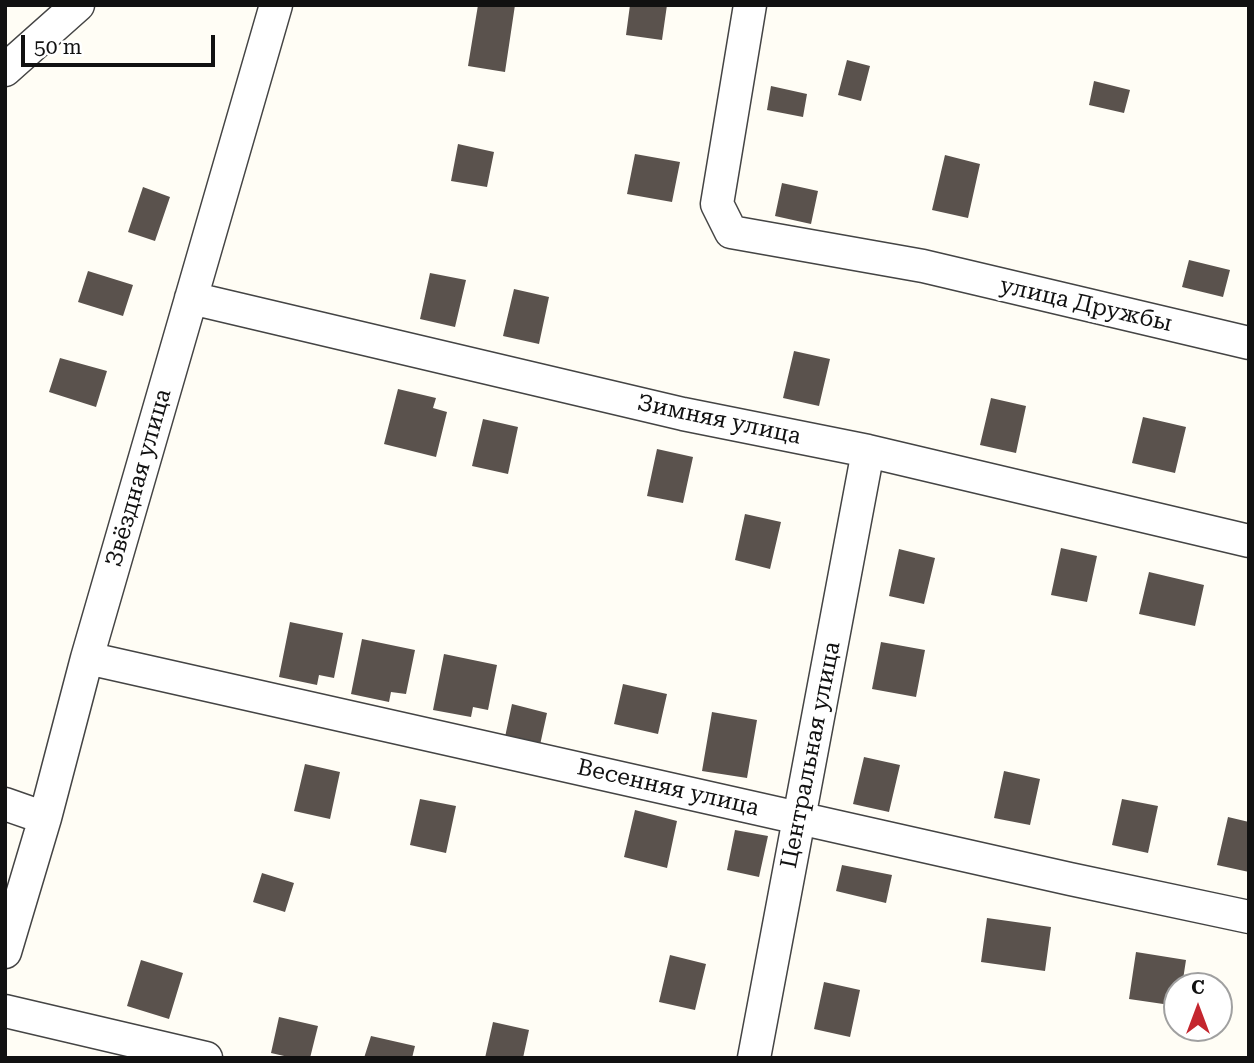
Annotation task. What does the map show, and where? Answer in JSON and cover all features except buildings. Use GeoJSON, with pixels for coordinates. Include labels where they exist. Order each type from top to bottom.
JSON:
{"type":"FeatureCollection","features":[{"type":"Feature","properties":{"kind":"street"},"geometry":{"type":"LineString","coordinates":[[5,70],[78,5]]}},
{"type":"Feature","properties":{"kind":"street","name":"Звёздная улица"},"geometry":{"type":"LineString","coordinates":[[5,952],[276,5]]}},
{"type":"Feature","properties":{"kind":"street","name":"улица Дружбы"},"geometry":{"type":"LineString","coordinates":[[750,5],[717,204],[731,232],[923,266],[1249,343]]}},
{"type":"Feature","properties":{"kind":"street","name":"Зимняя улица"},"geometry":{"type":"LineString","coordinates":[[191,298],[670,411],[867,451],[1249,541]]}},
{"type":"Feature","properties":{"kind":"street","name":"Центральная улица"},"geometry":{"type":"LineString","coordinates":[[754,1058],[867,451]]}},
{"type":"Feature","properties":{"kind":"street","name":"Весенняя улица"},"geometry":{"type":"LineString","coordinates":[[87,658],[1249,917]]}},
{"type":"Feature","properties":{"kind":"street"},"geometry":{"type":"LineString","coordinates":[[5,804],[45,818]]}},
{"type":"Feature","properties":{"kind":"street"},"geometry":{"type":"LineString","coordinates":[[5,1011],[206,1058]]}}]}
